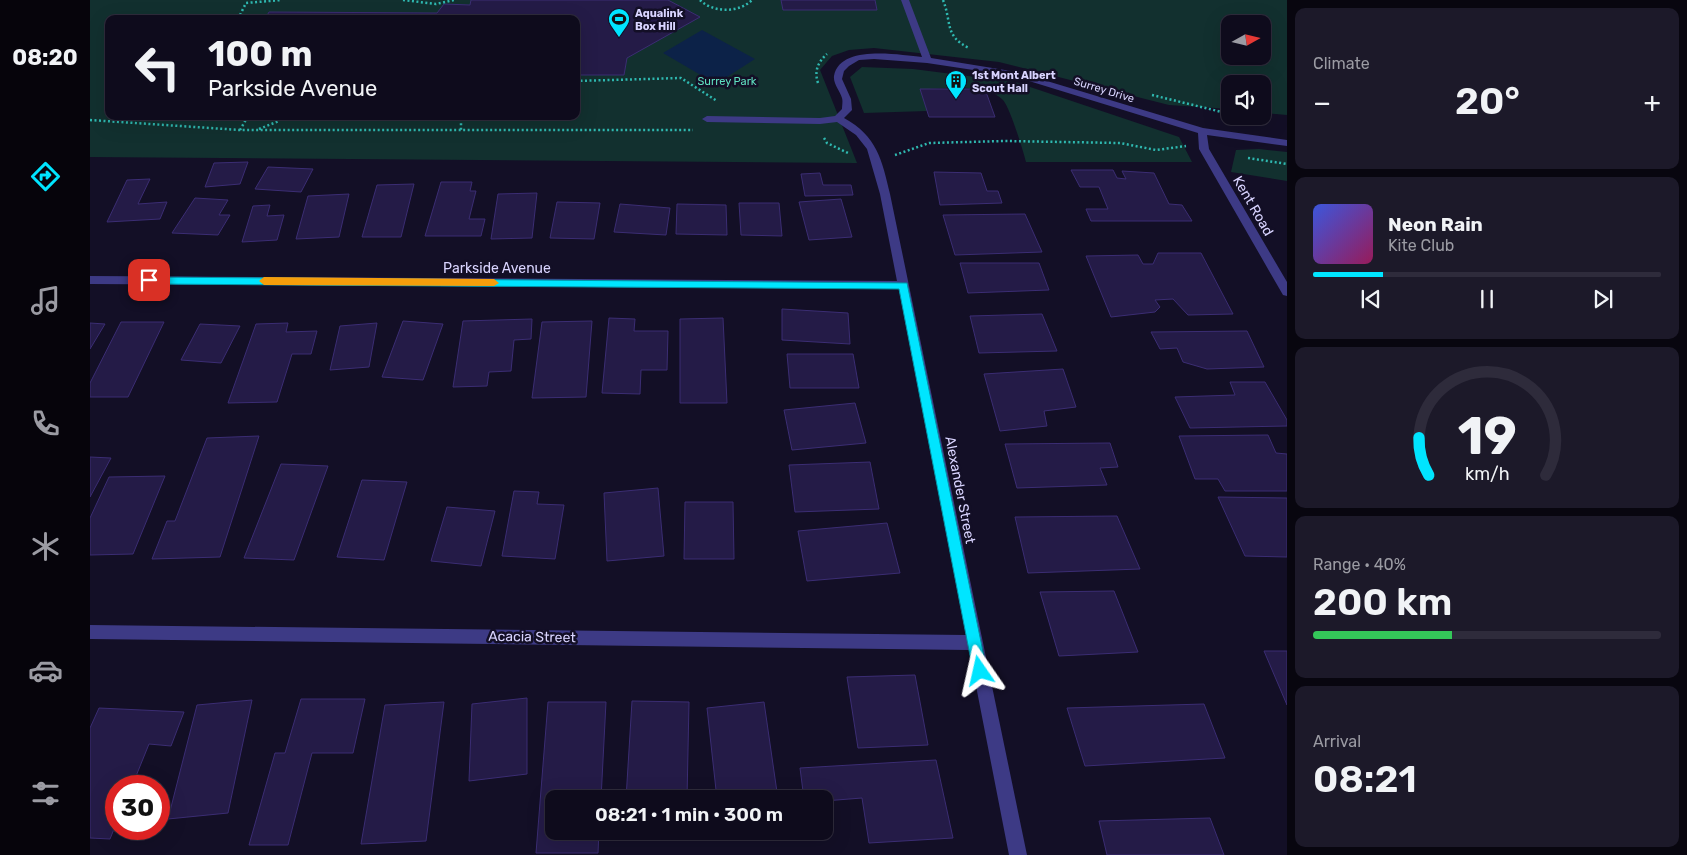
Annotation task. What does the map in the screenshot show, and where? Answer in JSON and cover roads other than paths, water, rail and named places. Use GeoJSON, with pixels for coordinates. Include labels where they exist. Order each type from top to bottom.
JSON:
{"type":"FeatureCollection","features":[{"type":"Feature","properties":{"kind":"street"},"geometry":{"type":"LineString","coordinates":[[905,0],[927,60]]}},
{"type":"Feature","properties":{"kind":"street","name":"Surrey Drive"},"geometry":{"type":"LineString","coordinates":[[838,119],[847,110],[847,99],[838,79],[840,71],[846,64],[857,58],[874,56],[927,60],[1014,74],[1202,131],[1287,143]]}},
{"type":"Feature","properties":{"kind":"street"},"geometry":{"type":"LineString","coordinates":[[707,119],[814,121],[838,119]]}},
{"type":"Feature","properties":{"kind":"street","name":"Alexander Street"},"geometry":{"type":"LineString","coordinates":[[838,119],[854,126],[871,146],[877,160],[1018,855]]}},
{"type":"Feature","properties":{"kind":"street","name":"Kent Road"},"geometry":{"type":"LineString","coordinates":[[1202,131],[1204,149],[1287,292]]}},
{"type":"Feature","properties":{"kind":"street","name":"Parkside Avenue"},"geometry":{"type":"LineString","coordinates":[[90,280],[903,285]]}},
{"type":"Feature","properties":{"kind":"street","name":"Acacia Street"},"geometry":{"type":"LineString","coordinates":[[90,632],[974,643]]}},
{"type":"Feature","properties":{"kind":"water"},"geometry":{"type":"Polygon","coordinates":[[[702,30],[755,59],[716,84],[663,53],[702,30]]]}},
{"type":"Feature","properties":{"kind":"place","name":"Aqualink Box Hill"},"geometry":{"type":"Point","coordinates":[619,38]}},
{"type":"Feature","properties":{"kind":"place","name":"1st Mont Albert Scout Hall"},"geometry":{"type":"Point","coordinates":[956,100]}},
{"type":"Feature","properties":{"kind":"park label","name":"Surrey Park"},"geometry":{"type":"Point","coordinates":[727,81]}}]}
